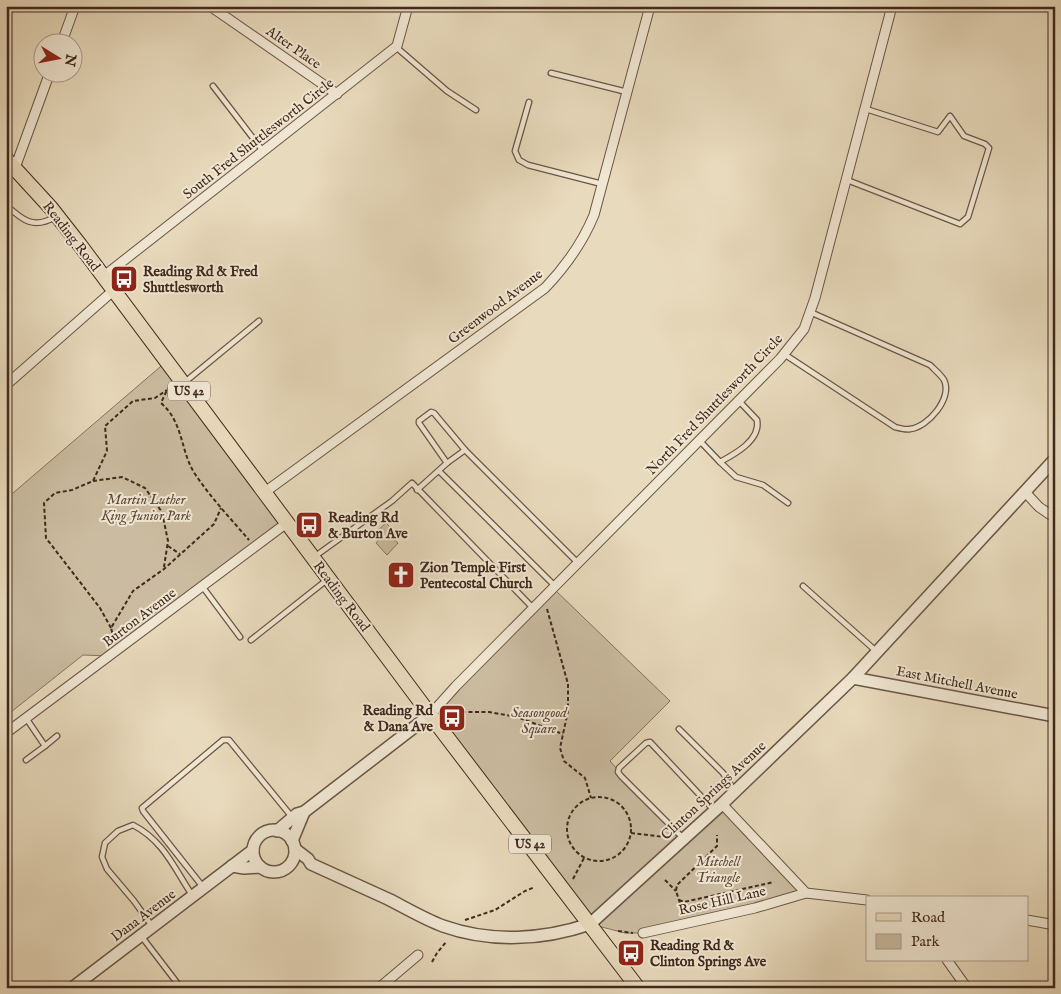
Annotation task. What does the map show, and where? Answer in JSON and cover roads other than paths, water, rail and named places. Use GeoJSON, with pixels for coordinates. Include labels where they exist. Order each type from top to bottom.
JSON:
{"type":"FeatureCollection","features":[{"type":"Feature","properties":{"kind":"main road","name":"Reading Road"},"geometry":{"type":"LineString","coordinates":[[11,163],[57,216],[104,276],[430,715],[638,988]]}},
{"type":"Feature","properties":{"kind":"street"},"geometry":{"type":"LineString","coordinates":[[66,32],[75,6]]}},
{"type":"Feature","properties":{"kind":"street","name":"Alter Place"},"geometry":{"type":"LineString","coordinates":[[210,6],[337,94]]}},
{"type":"Feature","properties":{"kind":"street"},"geometry":{"type":"LineString","coordinates":[[396,47],[408,6]]}},
{"type":"Feature","properties":{"kind":"street","name":"Greenwood Avenue"},"geometry":{"type":"LineString","coordinates":[[265,492],[545,288],[563,269],[586,234],[594,215],[650,6]]}},
{"type":"Feature","properties":{"kind":"street","name":"North Fred Shuttlesworth Circle"},"geometry":{"type":"LineString","coordinates":[[430,715],[456,686],[784,354],[804,329],[847,180],[892,6]]}},
{"type":"Feature","properties":{"kind":"street","name":"South Fred Shuttlesworth Circle"},"geometry":{"type":"LineString","coordinates":[[104,276],[396,47]]}},
{"type":"Feature","properties":{"kind":"street"},"geometry":{"type":"LineString","coordinates":[[11,163],[46,82]]}},
{"type":"Feature","properties":{"kind":"street"},"geometry":{"type":"LineString","coordinates":[[6,385],[114,290]]}},
{"type":"Feature","properties":{"kind":"street","name":"Clinton Springs Avenue"},"geometry":{"type":"LineString","coordinates":[[294,845],[311,864],[443,925],[469,933],[495,937],[539,936],[566,932],[590,924],[718,807],[853,678],[1055,459]]}},
{"type":"Feature","properties":{"kind":"street"},"geometry":{"type":"LineString","coordinates":[[1025,492],[1039,507],[1055,518]]}},
{"type":"Feature","properties":{"kind":"street","name":"Burton Avenue"},"geometry":{"type":"LineString","coordinates":[[6,733],[288,522]]}},
{"type":"Feature","properties":{"kind":"street","name":"East Mitchell Avenue"},"geometry":{"type":"LineString","coordinates":[[853,678],[1055,716]]}},
{"type":"Feature","properties":{"kind":"street"},"geometry":{"type":"LineString","coordinates":[[277,831],[430,715]]}},
{"type":"Feature","properties":{"kind":"street"},"geometry":{"type":"LineString","coordinates":[[718,807],[806,894],[866,900]]}},
{"type":"Feature","properties":{"kind":"street"},"geometry":{"type":"LineString","coordinates":[[290,866],[295,855],[294,845],[304,812]]}},
{"type":"Feature","properties":{"kind":"street"},"geometry":{"type":"LineString","coordinates":[[294,845],[283,832],[264,833],[258,838],[253,850],[256,862],[266,870],[278,872],[290,866],[311,864]]}},
{"type":"Feature","properties":{"kind":"street","name":"Dana Avenue"},"geometry":{"type":"LineString","coordinates":[[72,988],[253,850]]}},
{"type":"Feature","properties":{"kind":"street"},"geometry":{"type":"LineString","coordinates":[[232,866],[244,868],[260,867]]}},
{"type":"Feature","properties":{"kind":"street","name":"Rose Hill Lane"},"geometry":{"type":"LineString","coordinates":[[643,933],[755,908],[806,894]]}},
{"type":"Feature","properties":{"kind":"street"},"geometry":{"type":"LineString","coordinates":[[1028,920],[1055,925]]}},
{"type":"Feature","properties":{"kind":"street"},"geometry":{"type":"LineString","coordinates":[[379,988],[418,955]]}},
{"type":"Feature","properties":{"kind":"street"},"geometry":{"type":"LineString","coordinates":[[948,962],[967,988]]}},
{"type":"Feature","properties":{"kind":"lane"},"geometry":{"type":"LineString","coordinates":[[396,47],[447,91],[476,110]]}},
{"type":"Feature","properties":{"kind":"lane"},"geometry":{"type":"LineString","coordinates":[[551,73],[627,92]]}},
{"type":"Feature","properties":{"kind":"lane"},"geometry":{"type":"LineString","coordinates":[[213,86],[263,152]]}},
{"type":"Feature","properties":{"kind":"lane"},"geometry":{"type":"LineString","coordinates":[[529,102],[515,151],[519,160],[533,166],[602,184]]}},
{"type":"Feature","properties":{"kind":"lane"},"geometry":{"type":"LineString","coordinates":[[847,180],[960,224],[968,217],[989,148],[986,144],[964,136],[950,116],[938,132],[866,109]]}},
{"type":"Feature","properties":{"kind":"lane"},"geometry":{"type":"LineString","coordinates":[[6,205],[28,222],[37,224],[44,223],[57,216]]}},
{"type":"Feature","properties":{"kind":"lane"},"geometry":{"type":"LineString","coordinates":[[784,354],[895,427],[910,429],[925,424],[944,401],[946,389],[944,379],[930,365],[810,312]]}},
{"type":"Feature","properties":{"kind":"lane"},"geometry":{"type":"LineString","coordinates":[[182,381],[259,321]]}},
{"type":"Feature","properties":{"kind":"lane"},"geometry":{"type":"LineString","coordinates":[[720,462],[741,448],[756,432],[758,426],[757,420],[738,401]]}},
{"type":"Feature","properties":{"kind":"lane"},"geometry":{"type":"LineString","coordinates":[[447,463],[419,423],[431,412],[578,563]]}},
{"type":"Feature","properties":{"kind":"lane"},"geometry":{"type":"LineString","coordinates":[[699,440],[736,477],[763,485],[788,503]]}},
{"type":"Feature","properties":{"kind":"lane"},"geometry":{"type":"LineString","coordinates":[[417,490],[447,463],[466,450]]}},
{"type":"Feature","properties":{"kind":"lane"},"geometry":{"type":"LineString","coordinates":[[439,471],[555,586]]}},
{"type":"Feature","properties":{"kind":"lane"},"geometry":{"type":"LineString","coordinates":[[314,558],[392,501],[412,484],[533,608]]}},
{"type":"Feature","properties":{"kind":"lane"},"geometry":{"type":"LineString","coordinates":[[251,640],[329,579]]}},
{"type":"Feature","properties":{"kind":"lane"},"geometry":{"type":"LineString","coordinates":[[202,586],[240,637]]}},
{"type":"Feature","properties":{"kind":"lane"},"geometry":{"type":"LineString","coordinates":[[803,586],[877,652]]}},
{"type":"Feature","properties":{"kind":"lane"},"geometry":{"type":"LineString","coordinates":[[26,718],[45,746]]}},
{"type":"Feature","properties":{"kind":"lane"},"geometry":{"type":"LineString","coordinates":[[679,729],[723,773],[735,791]]}},
{"type":"Feature","properties":{"kind":"lane"},"geometry":{"type":"LineString","coordinates":[[26,760],[57,736]]}},
{"type":"Feature","properties":{"kind":"lane"},"geometry":{"type":"LineString","coordinates":[[204,888],[142,808],[223,740],[229,740],[292,818]]}},
{"type":"Feature","properties":{"kind":"lane"},"geometry":{"type":"LineString","coordinates":[[684,838],[618,772],[619,768],[646,743],[650,742],[718,807]]}},
{"type":"Feature","properties":{"kind":"lane"},"geometry":{"type":"LineString","coordinates":[[153,927],[107,869],[102,856],[104,842],[118,831],[133,825],[146,832],[176,866],[193,897]]}},
{"type":"Feature","properties":{"kind":"lane"},"geometry":{"type":"LineString","coordinates":[[141,936],[181,988]]}},
{"type":"Feature","properties":{"kind":"place","name":"Reading Rd & Fred Shuttlesworth"},"geometry":{"type":"Point","coordinates":[124,279]}},
{"type":"Feature","properties":{"kind":"place","name":"Reading Rd & Burton Ave"},"geometry":{"type":"Point","coordinates":[309,525]}},
{"type":"Feature","properties":{"kind":"place","name":"Zion Temple First Pentecostal Church"},"geometry":{"type":"Point","coordinates":[401,575]}},
{"type":"Feature","properties":{"kind":"place","name":"Reading Rd & Dana Ave"},"geometry":{"type":"Point","coordinates":[452,718]}},
{"type":"Feature","properties":{"kind":"place","name":"Reading Rd & Clinton Springs Ave"},"geometry":{"type":"Point","coordinates":[631,953]}},
{"type":"Feature","properties":{"kind":"park label","name":"Martin Luther King Junior Park"},"geometry":{"type":"Point","coordinates":[146,508]}},
{"type":"Feature","properties":{"kind":"park label","name":"Seasongood Square"},"geometry":{"type":"Point","coordinates":[539,720]}},
{"type":"Feature","properties":{"kind":"park label","name":"Mitchell Triangle"},"geometry":{"type":"Point","coordinates":[718,870]}}]}
